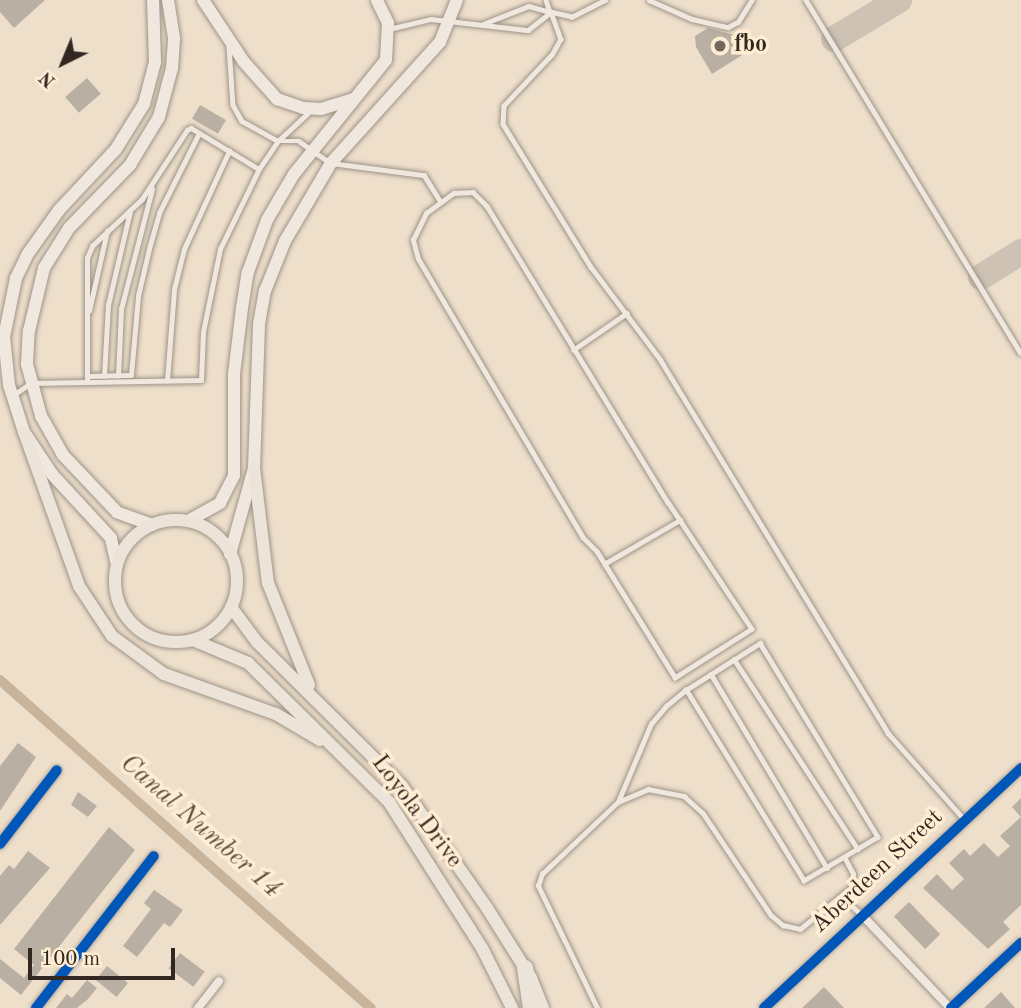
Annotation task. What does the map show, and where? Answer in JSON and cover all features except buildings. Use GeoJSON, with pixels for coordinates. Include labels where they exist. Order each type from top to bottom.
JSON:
{"type":"FeatureCollection","features":[{"type":"Feature","properties":{"kind":"highway"},"geometry":{"type":"LineString","coordinates":[[524,968],[531,1008]]}},
{"type":"Feature","properties":{"kind":"main road"},"geometry":{"type":"LineString","coordinates":[[153,0],[155,62],[144,104],[116,149],[43,231],[16,278],[4,337],[13,397],[79,586],[112,636],[151,668],[276,714],[352,763]]}},
{"type":"Feature","properties":{"kind":"main road"},"geometry":{"type":"LineString","coordinates":[[168,0],[174,38],[168,91],[131,165],[69,228],[44,268],[29,331],[31,383],[51,436],[80,477],[117,512],[152,525],[188,521],[220,503],[233,481],[234,374],[248,272],[275,204],[314,149],[386,60],[388,29],[377,0]]}},
{"type":"Feature","properties":{"kind":"main road"},"geometry":{"type":"LineString","coordinates":[[203,0],[258,80],[277,99],[303,108],[321,109],[347,103],[362,93]]}},
{"type":"Feature","properties":{"kind":"main road"},"geometry":{"type":"LineString","coordinates":[[319,699],[304,677],[268,583],[254,468],[257,353],[265,291],[296,218],[331,163],[440,42],[457,0]]}},
{"type":"Feature","properties":{"kind":"main road"},"geometry":{"type":"LineString","coordinates":[[24,432],[52,474],[111,538],[117,565],[115,583],[127,617],[157,639],[193,640],[209,633],[231,607],[236,580],[230,554],[254,468]]}},
{"type":"Feature","properties":{"kind":"main road"},"geometry":{"type":"LineString","coordinates":[[188,521],[205,528],[230,554]]}},
{"type":"Feature","properties":{"kind":"main road"},"geometry":{"type":"LineString","coordinates":[[117,565],[130,541],[152,525]]}},
{"type":"Feature","properties":{"kind":"main road","name":"Loyola Drive"},"geometry":{"type":"LineString","coordinates":[[231,607],[257,642],[319,699],[402,786],[524,968],[543,1008]]}},
{"type":"Feature","properties":{"kind":"main road","name":"Loyola Drive"},"geometry":{"type":"LineString","coordinates":[[193,640],[248,663],[352,763],[410,833],[482,948],[512,1008]]}},
{"type":"Feature","properties":{"kind":"street","name":"Aberdeen Street"},"geometry":{"type":"LineString","coordinates":[[764,1008],[1021,768]]}},
{"type":"Feature","properties":{"kind":"street"},"geometry":{"type":"LineString","coordinates":[[0,844],[57,770]]}},
{"type":"Feature","properties":{"kind":"street"},"geometry":{"type":"LineString","coordinates":[[36,1008],[155,856]]}},
{"type":"Feature","properties":{"kind":"street"},"geometry":{"type":"LineString","coordinates":[[862,915],[951,1008],[1021,943]]}},
{"type":"Feature","properties":{"kind":"street"},"geometry":{"type":"LineString","coordinates":[[198,1008],[219,981]]}},
{"type":"Feature","properties":{"kind":"lane"},"geometry":{"type":"LineString","coordinates":[[546,0],[561,39],[552,55],[504,106],[501,117],[577,245],[660,359],[888,733],[965,820]]}},
{"type":"Feature","properties":{"kind":"lane"},"geometry":{"type":"LineString","coordinates":[[479,25],[529,6],[572,17],[606,0]]}},
{"type":"Feature","properties":{"kind":"lane"},"geometry":{"type":"LineString","coordinates":[[649,0],[692,19],[728,27],[738,22],[752,0]]}},
{"type":"Feature","properties":{"kind":"lane"},"geometry":{"type":"LineString","coordinates":[[806,0],[1021,353]]}},
{"type":"Feature","properties":{"kind":"lane"},"geometry":{"type":"LineString","coordinates":[[388,29],[416,20],[528,30],[551,12]]}},
{"type":"Feature","properties":{"kind":"lane"},"geometry":{"type":"LineString","coordinates":[[226,33],[236,114],[278,141],[294,140],[314,149],[331,163],[424,175],[441,202]]}},
{"type":"Feature","properties":{"kind":"lane"},"geometry":{"type":"LineString","coordinates":[[13,397],[31,383],[87,379],[201,380],[203,332],[220,249],[259,169],[278,141],[305,114],[321,109]]}},
{"type":"Feature","properties":{"kind":"lane"},"geometry":{"type":"LineString","coordinates":[[87,379],[87,258],[108,230],[154,185],[187,130],[199,133],[259,169]]}},
{"type":"Feature","properties":{"kind":"lane"},"geometry":{"type":"LineString","coordinates":[[87,379],[118,376],[133,371],[138,296],[159,213],[199,133]]}},
{"type":"Feature","properties":{"kind":"lane"},"geometry":{"type":"LineString","coordinates":[[167,381],[174,289],[184,249],[229,151]]}},
{"type":"Feature","properties":{"kind":"lane"},"geometry":{"type":"LineString","coordinates":[[118,376],[121,309],[154,185]]}},
{"type":"Feature","properties":{"kind":"lane"},"geometry":{"type":"LineString","coordinates":[[454,192],[473,192],[487,206],[573,350],[752,629],[675,678],[604,564],[583,538],[418,259],[413,240],[426,213],[441,202],[454,192]]}},
{"type":"Feature","properties":{"kind":"lane"},"geometry":{"type":"LineString","coordinates":[[104,376],[108,305],[130,210]]}},
{"type":"Feature","properties":{"kind":"lane"},"geometry":{"type":"LineString","coordinates":[[87,314],[108,230]]}},
{"type":"Feature","properties":{"kind":"lane"},"geometry":{"type":"LineString","coordinates":[[573,350],[627,313]]}},
{"type":"Feature","properties":{"kind":"lane"},"geometry":{"type":"LineString","coordinates":[[604,564],[680,520]]}},
{"type":"Feature","properties":{"kind":"lane"},"geometry":{"type":"LineString","coordinates":[[618,802],[651,724],[686,690],[760,643],[878,837],[804,881],[686,690]]}},
{"type":"Feature","properties":{"kind":"lane"},"geometry":{"type":"LineString","coordinates":[[734,659],[858,849]]}},
{"type":"Feature","properties":{"kind":"lane"},"geometry":{"type":"LineString","coordinates":[[711,674],[827,868]]}},
{"type":"Feature","properties":{"kind":"lane"},"geometry":{"type":"LineString","coordinates":[[597,1008],[538,886],[542,874],[618,802],[648,789],[684,796],[703,813],[771,915],[783,925],[800,929],[852,887],[853,874],[845,859]]}},
{"type":"Feature","properties":{"kind":"lane"},"geometry":{"type":"LineString","coordinates":[[842,897],[862,915]]}},
{"type":"Feature","properties":{"kind":"waterway","name":"Canal Number 14"},"geometry":{"type":"LineString","coordinates":[[0,680],[371,1008]]}},
{"type":"Feature","properties":{"kind":"taxiway"},"geometry":{"type":"LineString","coordinates":[[834,39],[899,0]]}},
{"type":"Feature","properties":{"kind":"taxiway"},"geometry":{"type":"LineString","coordinates":[[981,277],[1021,252]]}},
{"type":"Feature","properties":{"kind":"cycle path"},"geometry":{"type":"LineString","coordinates":[[764,1008],[1021,768]]}},
{"type":"Feature","properties":{"kind":"cycle path"},"geometry":{"type":"LineString","coordinates":[[0,844],[57,770]]}},
{"type":"Feature","properties":{"kind":"cycle path"},"geometry":{"type":"LineString","coordinates":[[36,1008],[154,856]]}},
{"type":"Feature","properties":{"kind":"cycle path"},"geometry":{"type":"LineString","coordinates":[[951,1008],[1021,943]]}},
{"type":"Feature","properties":{"kind":"place","name":"fbo"},"geometry":{"type":"Point","coordinates":[720,46]}}]}
